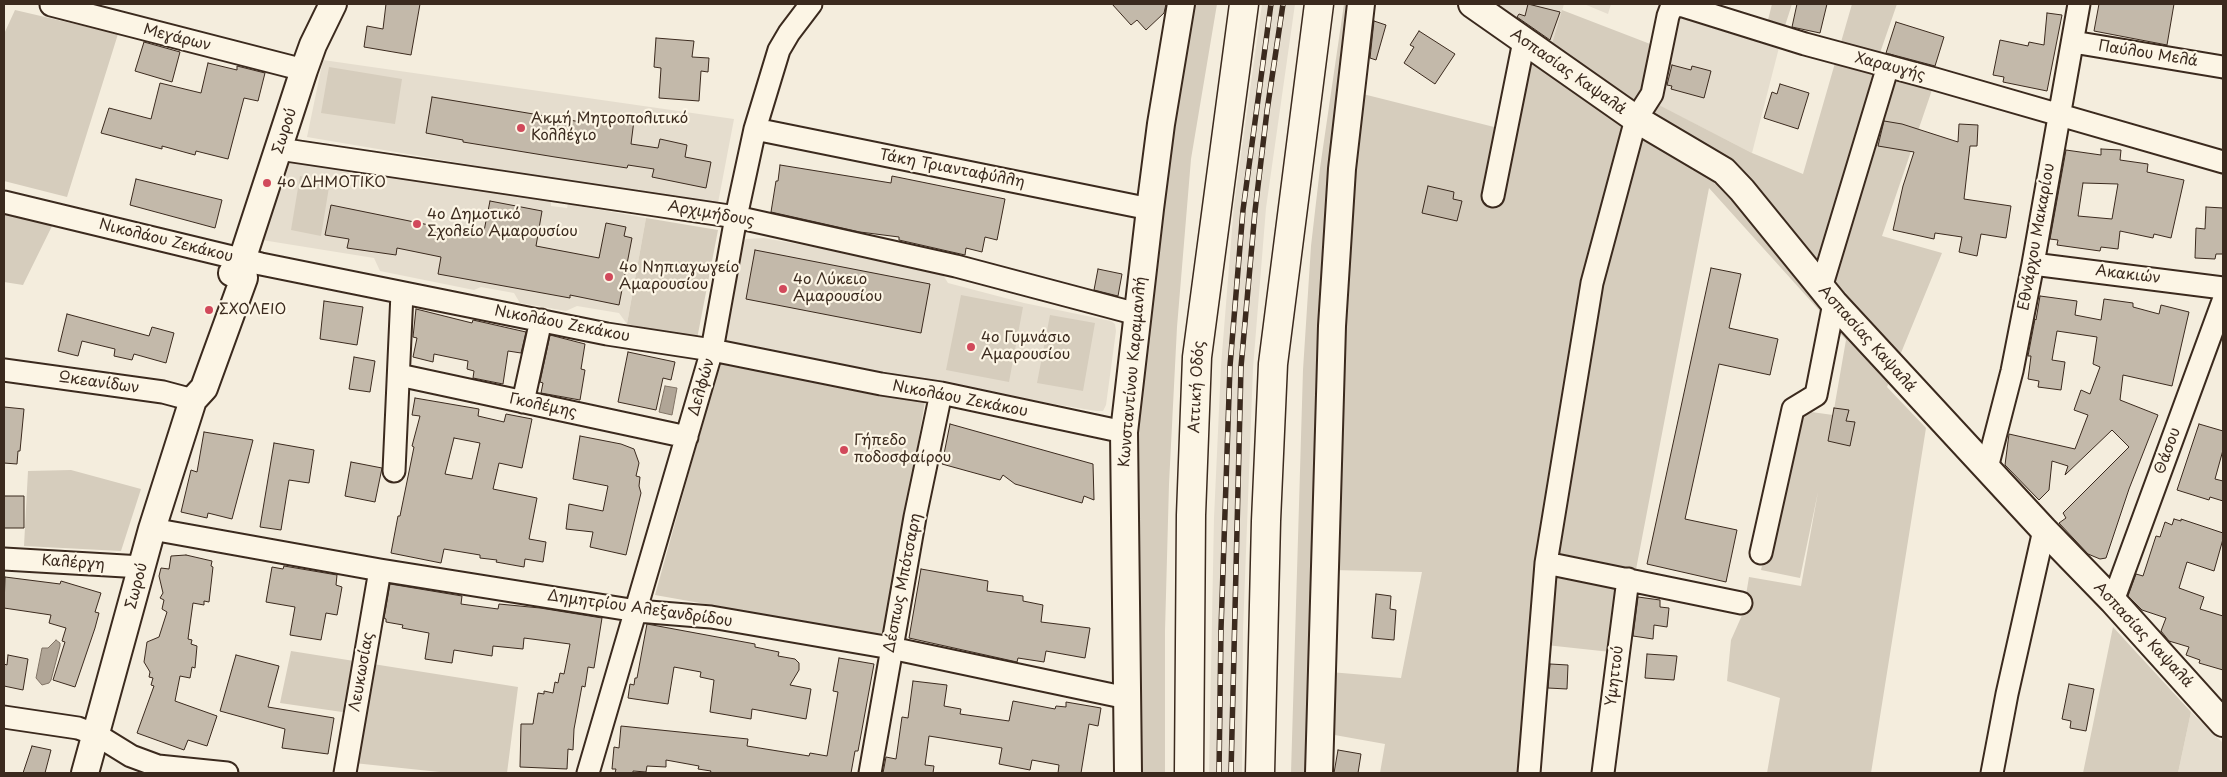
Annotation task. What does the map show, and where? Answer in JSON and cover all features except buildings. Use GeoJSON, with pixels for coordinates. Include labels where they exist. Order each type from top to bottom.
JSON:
{"type":"FeatureCollection","features":[{"type":"Feature","properties":{"kind":"highway","name":"Αττική Οδός"},"geometry":{"type":"LineString","coordinates":[[1189,773],[1191,515],[1197,357],[1244,4]]}},
{"type":"Feature","properties":{"kind":"highway"},"geometry":{"type":"LineString","coordinates":[[1260,773],[1266,521],[1273,364],[1319,4]]}},
{"type":"Feature","properties":{"kind":"street","name":"Σωρού"},"geometry":{"type":"LineString","coordinates":[[85,773],[152,530],[193,400],[190,384],[230,275],[242,260],[304,70],[313,45],[333,4]]}},
{"type":"Feature","properties":{"kind":"street","name":"Δελφών"},"geometry":{"type":"LineString","coordinates":[[588,773],[712,350],[736,217],[755,129],[779,50],[811,4]]}},
{"type":"Feature","properties":{"kind":"street","name":"Κωνσταντίνου Καραμανλή"},"geometry":{"type":"LineString","coordinates":[[1128,773],[1124,432],[1161,124],[1181,4]]}},
{"type":"Feature","properties":{"kind":"street"},"geometry":{"type":"LineString","coordinates":[[1319,773],[1332,326],[1342,170],[1362,4]]}},
{"type":"Feature","properties":{"kind":"street","name":"Ασπασίας Καψαλά"},"geometry":{"type":"LineString","coordinates":[[1472,4],[1636,119],[1724,171],[1742,190],[1827,296],[2044,530],[2113,601],[2223,722]]}},
{"type":"Feature","properties":{"kind":"street","name":"Εθνάρχου Μακαρίου"},"geometry":{"type":"LineString","coordinates":[[1987,468],[2012,371],[2079,4]]}},
{"type":"Feature","properties":{"kind":"street","name":"Μεγάρων"},"geometry":{"type":"LineString","coordinates":[[51,5],[304,70]]}},
{"type":"Feature","properties":{"kind":"street","name":"Χαραυγής"},"geometry":{"type":"LineString","coordinates":[[1636,119],[1652,94],[1668,16],[1672,8],[1677,5],[2223,162]]}},
{"type":"Feature","properties":{"kind":"street"},"geometry":{"type":"LineString","coordinates":[[1493,196],[1524,41]]}},
{"type":"Feature","properties":{"kind":"street","name":"Παύλου Μελά"},"geometry":{"type":"LineString","coordinates":[[2073,42],[2223,67]]}},
{"type":"Feature","properties":{"kind":"street"},"geometry":{"type":"LineString","coordinates":[[1761,552],[1793,409],[1816,395],[1827,296],[1888,66]]}},
{"type":"Feature","properties":{"kind":"street"},"geometry":{"type":"LineString","coordinates":[[1529,773],[1546,563],[1592,283],[1636,119]]}},
{"type":"Feature","properties":{"kind":"street","name":"Τάκη Τριανταφύλλη"},"geometry":{"type":"LineString","coordinates":[[755,129],[1150,209]]}},
{"type":"Feature","properties":{"kind":"street","name":"Αρχιμήδους"},"geometry":{"type":"LineString","coordinates":[[279,149],[736,217],[956,266],[1137,314]]}},
{"type":"Feature","properties":{"kind":"street","name":"Νικολάου Ζεκάκου"},"geometry":{"type":"LineString","coordinates":[[4,202],[242,260],[402,293],[607,334],[712,350],[881,384],[942,393],[1124,432]]}},
{"type":"Feature","properties":{"kind":"street","name":"Ακακιών"},"geometry":{"type":"LineString","coordinates":[[2033,264],[2223,288]]}},
{"type":"Feature","properties":{"kind":"street"},"geometry":{"type":"LineString","coordinates":[[394,471],[402,293]]}},
{"type":"Feature","properties":{"kind":"street","name":"Θάσου"},"geometry":{"type":"LineString","coordinates":[[2113,601],[2223,301]]}},
{"type":"Feature","properties":{"kind":"street"},"geometry":{"type":"LineString","coordinates":[[523,402],[541,320]]}},
{"type":"Feature","properties":{"kind":"street","name":"Ωκεανίδων"},"geometry":{"type":"LineString","coordinates":[[4,370],[163,392],[193,400]]}},
{"type":"Feature","properties":{"kind":"street","name":"Γκολέμης"},"geometry":{"type":"LineString","coordinates":[[399,375],[687,438]]}},
{"type":"Feature","properties":{"kind":"street","name":"Δέσπως Μπότσαρη"},"geometry":{"type":"LineString","coordinates":[[870,773],[915,517],[942,393]]}},
{"type":"Feature","properties":{"kind":"street","name":"Δημητρίου Αλεξανδρίδου"},"geometry":{"type":"LineString","coordinates":[[152,530],[380,570],[637,611],[711,617],[891,648],[1127,698]]}},
{"type":"Feature","properties":{"kind":"street"},"geometry":{"type":"LineString","coordinates":[[1992,773],[2007,694],[2044,530]]}},
{"type":"Feature","properties":{"kind":"street","name":"Καλέργη"},"geometry":{"type":"LineString","coordinates":[[4,559],[142,567]]}},
{"type":"Feature","properties":{"kind":"street"},"geometry":{"type":"LineString","coordinates":[[1546,563],[1741,604]]}},
{"type":"Feature","properties":{"kind":"street","name":"Λευκωσίας"},"geometry":{"type":"LineString","coordinates":[[345,773],[380,570]]}},
{"type":"Feature","properties":{"kind":"street","name":"Υμηττού"},"geometry":{"type":"LineString","coordinates":[[1603,773],[1628,579]]}},
{"type":"Feature","properties":{"kind":"street"},"geometry":{"type":"LineString","coordinates":[[4,717],[78,728],[97,735],[131,756],[158,766],[227,773]]}},
{"type":"Feature","properties":{"kind":"shaded area"},"geometry":{"type":"Polygon","coordinates":[[[1189,4],[1217,4],[1191,159],[1177,327],[1169,484],[1165,631],[1165,773],[1132,773],[1127,472],[1189,4]]]}},
{"type":"Feature","properties":{"kind":"shaded area"},"geometry":{"type":"Polygon","coordinates":[[[1262,4],[1295,4],[1266,208],[1253,368],[1243,630],[1242,773],[1209,773],[1214,518],[1221,366],[1234,205],[1262,4]]]}},
{"type":"Feature","properties":{"kind":"shaded area"},"geometry":{"type":"Polygon","coordinates":[[[1344,4],[1353,4],[1309,773],[1291,773],[1303,370],[1311,246],[1320,168],[1344,4]]]}},
{"type":"Feature","properties":{"kind":"shaded area"},"geometry":{"type":"Polygon","coordinates":[[[1501,4],[1564,4],[1547,60],[1498,14],[1501,4]]]}},
{"type":"Feature","properties":{"kind":"shaded area"},"geometry":{"type":"Polygon","coordinates":[[[1584,4],[1611,4],[1608,14],[1584,4]]]}},
{"type":"Feature","properties":{"kind":"shaded area"},"geometry":{"type":"Polygon","coordinates":[[[1679,4],[1783,32],[1752,153],[1656,104],[1679,4]]]}},
{"type":"Feature","properties":{"kind":"shaded area"},"geometry":{"type":"Polygon","coordinates":[[[1772,4],[1792,4],[1783,32],[1766,28],[1772,4]]]}},
{"type":"Feature","properties":{"kind":"shaded area"},"geometry":{"type":"Polygon","coordinates":[[[1852,4],[1897,4],[1873,73],[1932,90],[1882,236],[1942,253],[1887,387],[1926,428],[1871,773],[1767,773],[1780,698],[1727,681],[1731,640],[1743,613],[1749,577],[1801,586],[1818,492],[1800,578],[1761,570],[1797,410],[1833,415],[1846,340],[1709,188],[1620,653],[1546,645],[1540,773],[1380,773],[1385,744],[1329,734],[1330,672],[1401,678],[1422,572],[1332,570],[1355,92],[1506,130],[1524,50],[1547,60],[1562,10],[1671,52],[1657,104],[1752,153],[1803,174],[1852,4]]]}},
{"type":"Feature","properties":{"kind":"shaded area"},"geometry":{"type":"Polygon","coordinates":[[[15,10],[118,34],[67,197],[4,181],[4,34],[15,10]]]}},
{"type":"Feature","properties":{"kind":"shaded area","name":"Ακμή Μητροπολιτικό Κολλέγιο"},"geometry":{"type":"Polygon","coordinates":[[[323,60],[734,119],[718,203],[561,180],[307,137],[323,60]]]}},
{"type":"Feature","properties":{"kind":"shaded area"},"geometry":{"type":"Polygon","coordinates":[[[329,67],[402,79],[395,124],[321,113],[329,67]]]}},
{"type":"Feature","properties":{"kind":"shaded area","name":"4ο Δημοτικό Σχολείο Αμαρουσίου"},"geometry":{"type":"Polygon","coordinates":[[[291,158],[551,200],[551,206],[567,208],[568,204],[646,218],[627,324],[619,313],[577,306],[566,311],[520,303],[514,293],[481,287],[474,290],[380,271],[374,258],[262,240],[291,158]]]}},
{"type":"Feature","properties":{"kind":"shaded area"},"geometry":{"type":"Polygon","coordinates":[[[300,176],[330,181],[321,236],[291,230],[300,176]]]}},
{"type":"Feature","properties":{"kind":"shaded area"},"geometry":{"type":"Polygon","coordinates":[[[4,209],[54,222],[23,285],[4,282],[4,209]]]}},
{"type":"Feature","properties":{"kind":"shaded area"},"geometry":{"type":"Polygon","coordinates":[[[646,218],[718,230],[697,339],[627,324],[646,218]]]}},
{"type":"Feature","properties":{"kind":"shaded area","name":"4ο Γυμνάσιο Αμαρουσίου"},"geometry":{"type":"Polygon","coordinates":[[[764,238],[940,270],[948,283],[1024,303],[1111,321],[1115,324],[1116,331],[1106,405],[1103,411],[1096,411],[1036,401],[728,342],[720,333],[742,243],[746,239],[764,238]]]}},
{"type":"Feature","properties":{"kind":"shaded area"},"geometry":{"type":"Polygon","coordinates":[[[961,295],[1023,307],[1009,382],[946,370],[961,295]]]}},
{"type":"Feature","properties":{"kind":"shaded area"},"geometry":{"type":"Polygon","coordinates":[[[1050,315],[1095,323],[1083,391],[1037,383],[1050,315]]]}},
{"type":"Feature","properties":{"kind":"shaded area"},"geometry":{"type":"Polygon","coordinates":[[[721,358],[925,401],[886,636],[655,595],[721,358]]]}},
{"type":"Feature","properties":{"kind":"shaded area"},"geometry":{"type":"Polygon","coordinates":[[[665,386],[677,388],[672,415],[659,412],[665,386]]]}},
{"type":"Feature","properties":{"kind":"shaded area"},"geometry":{"type":"Polygon","coordinates":[[[71,470],[141,489],[121,551],[24,546],[28,471],[71,470]]]}},
{"type":"Feature","properties":{"kind":"shaded area"},"geometry":{"type":"Polygon","coordinates":[[[2113,627],[2191,712],[2178,773],[2083,773],[2113,627]]]}},
{"type":"Feature","properties":{"kind":"shaded area"},"geometry":{"type":"Polygon","coordinates":[[[56,640],[60,643],[60,646],[51,680],[49,683],[42,685],[36,678],[42,648],[48,648],[56,640]]]}},
{"type":"Feature","properties":{"kind":"shaded area"},"geometry":{"type":"Polygon","coordinates":[[[291,651],[518,687],[507,773],[449,773],[354,763],[363,715],[280,703],[291,651]]]}},
{"type":"Feature","properties":{"kind":"shaded area"},"geometry":{"type":"Polygon","coordinates":[[[2191,712],[2223,743],[2223,773],[2178,773],[2191,712]]]}},
{"type":"Feature","properties":{"kind":"railway"},"geometry":{"type":"LineString","coordinates":[[1219,773],[1221,629],[1230,366],[1243,210],[1271,4]]}},
{"type":"Feature","properties":{"kind":"railway"},"geometry":{"type":"LineString","coordinates":[[1231,773],[1241,367],[1255,211],[1267,111],[1283,4]]}},
{"type":"Feature","properties":{"kind":"place","name":"Ακμή Μητροπολιτικό Κολλέγιο"},"geometry":{"type":"Point","coordinates":[521,128]}},
{"type":"Feature","properties":{"kind":"place","name":"4ο ΔΗΜΟΤΙΚΟ"},"geometry":{"type":"Point","coordinates":[267,183]}},
{"type":"Feature","properties":{"kind":"place","name":"4ο Δημοτικό Σχολείο Αμαρουσίου"},"geometry":{"type":"Point","coordinates":[417,224]}},
{"type":"Feature","properties":{"kind":"place","name":"4ο Νηπιαγωγείο Αμαρουσίου"},"geometry":{"type":"Point","coordinates":[609,277]}},
{"type":"Feature","properties":{"kind":"place","name":"4ο Λύκειο Αμαρουσίου"},"geometry":{"type":"Point","coordinates":[783,289]}},
{"type":"Feature","properties":{"kind":"place","name":"ΣΧΟΛΕΙΟ"},"geometry":{"type":"Point","coordinates":[209,310]}},
{"type":"Feature","properties":{"kind":"place","name":"4ο Γυμνάσιο Αμαρουσίου"},"geometry":{"type":"Point","coordinates":[971,347]}},
{"type":"Feature","properties":{"kind":"place","name":"Γήπεδο ποδοσφαίρου"},"geometry":{"type":"Point","coordinates":[844,450]}}]}
